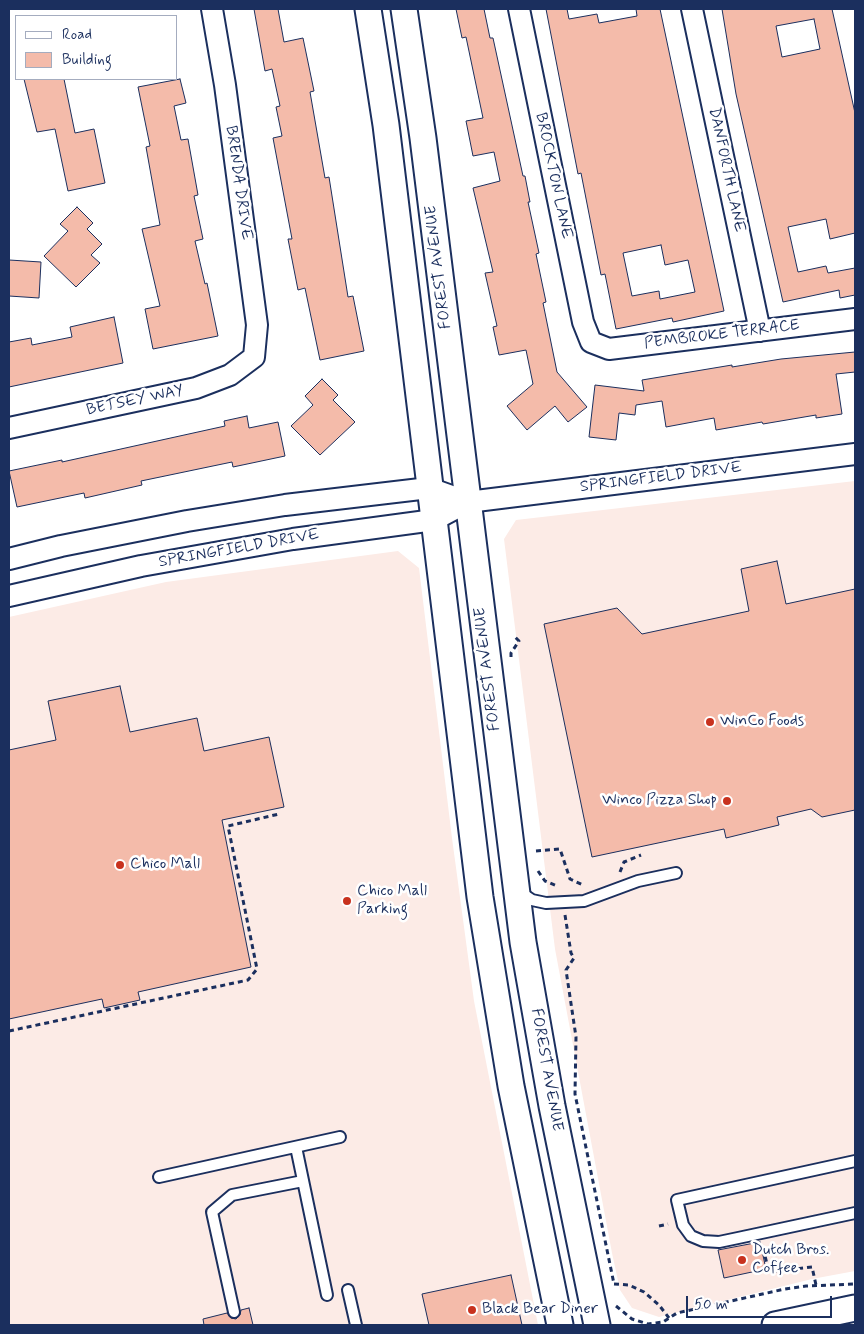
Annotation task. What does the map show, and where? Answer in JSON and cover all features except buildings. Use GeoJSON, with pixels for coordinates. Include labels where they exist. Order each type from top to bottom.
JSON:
{"type":"FeatureCollection","features":[{"type":"Feature","properties":{"kind":"street","name":"BRENDA DRIVE"},"geometry":{"type":"LineString","coordinates":[[212,9],[225,85],[257,325],[254,357]]}},
{"type":"Feature","properties":{"kind":"street"},"geometry":{"type":"LineString","coordinates":[[368,9],[381,86],[487,948],[511,1086],[560,1325]]}},
{"type":"Feature","properties":{"kind":"street","name":"FOREST AVENUE"},"geometry":{"type":"LineString","coordinates":[[404,9],[423,138],[516,890],[544,1066],[598,1325]]}},
{"type":"Feature","properties":{"kind":"street","name":"BROCKTON LANE"},"geometry":{"type":"LineString","coordinates":[[519,9],[583,322],[591,342]]}},
{"type":"Feature","properties":{"kind":"street","name":"DANFORTH LANE"},"geometry":{"type":"LineString","coordinates":[[692,9],[760,331]]}},
{"type":"Feature","properties":{"kind":"street","name":"PEMBROKE TERRACE"},"geometry":{"type":"LineString","coordinates":[[591,342],[609,349],[855,320]]}},
{"type":"Feature","properties":{"kind":"street","name":"BETSEY WAY"},"geometry":{"type":"LineString","coordinates":[[9,428],[196,388],[230,375],[254,357]]}},
{"type":"Feature","properties":{"kind":"street","name":"SPRINGFIELD DRIVE"},"geometry":{"type":"LineString","coordinates":[[9,596],[150,565],[293,539],[434,520],[468,502],[855,454]]}},
{"type":"Feature","properties":{"kind":"street","name":"SPRINGFIELD DRIVE"},"geometry":{"type":"LineString","coordinates":[[9,559],[61,546],[187,521],[285,506],[430,488],[468,502]]}},
{"type":"Feature","properties":{"kind":"street"},"geometry":{"type":"LineString","coordinates":[[775,1325],[855,1308]]}},
{"type":"Feature","properties":{"kind":"lane"},"geometry":{"type":"LineString","coordinates":[[516,890],[532,900],[563,902],[584,900],[638,880],[676,873]]}},
{"type":"Feature","properties":{"kind":"lane"},"geometry":{"type":"LineString","coordinates":[[159,1177],[340,1137]]}},
{"type":"Feature","properties":{"kind":"lane"},"geometry":{"type":"LineString","coordinates":[[296,1147],[327,1295]]}},
{"type":"Feature","properties":{"kind":"lane"},"geometry":{"type":"LineString","coordinates":[[855,1161],[676,1200],[683,1225],[691,1236],[703,1241],[719,1242],[855,1213]]}},
{"type":"Feature","properties":{"kind":"lane"},"geometry":{"type":"LineString","coordinates":[[234,1312],[212,1212],[232,1195],[303,1181]]}},
{"type":"Feature","properties":{"kind":"lane"},"geometry":{"type":"LineString","coordinates":[[348,1290],[356,1325]]}},
{"type":"Feature","properties":{"kind":"path"},"geometry":{"type":"LineString","coordinates":[[512,662],[511,653],[519,641],[514,636]]}},
{"type":"Feature","properties":{"kind":"path"},"geometry":{"type":"LineString","coordinates":[[9,1031],[248,980],[257,969],[228,826],[279,814]]}},
{"type":"Feature","properties":{"kind":"path"},"geometry":{"type":"LineString","coordinates":[[534,842],[537,858]]}},
{"type":"Feature","properties":{"kind":"path"},"geometry":{"type":"LineString","coordinates":[[536,851],[560,849],[563,852],[570,879],[577,884],[588,885]]}},
{"type":"Feature","properties":{"kind":"path"},"geometry":{"type":"LineString","coordinates":[[616,875],[621,871],[624,862],[641,855]]}},
{"type":"Feature","properties":{"kind":"path"},"geometry":{"type":"LineString","coordinates":[[538,866],[538,874],[545,881],[560,887],[571,954],[574,958],[566,970],[576,1037],[576,1094],[614,1284]]}},
{"type":"Feature","properties":{"kind":"path"},"geometry":{"type":"LineString","coordinates":[[760,1234],[769,1272],[812,1268],[816,1285]]}},
{"type":"Feature","properties":{"kind":"path"},"geometry":{"type":"LineString","coordinates":[[608,1284],[629,1285],[644,1292],[659,1304],[669,1318]]}},
{"type":"Feature","properties":{"kind":"path"},"geometry":{"type":"LineString","coordinates":[[614,1302],[625,1314],[640,1322],[656,1323],[677,1313],[785,1289],[816,1285],[855,1284]]}},
{"type":"Feature","properties":{"kind":"shaded area"},"geometry":{"type":"Polygon","coordinates":[[[855,481],[855,1271],[812,1279],[659,1317],[632,1308],[620,1290],[612,1253],[555,949],[504,539],[516,520],[855,481]]]}},
{"type":"Feature","properties":{"kind":"shaded area","name":"Chico Mall Parking"},"geometry":{"type":"Polygon","coordinates":[[[398,551],[419,568],[474,1001],[538,1325],[9,1325],[9,617],[166,582],[398,551]]]}},
{"type":"Feature","properties":{"kind":"place","name":"WinCo Foods"},"geometry":{"type":"Point","coordinates":[710,722]}},
{"type":"Feature","properties":{"kind":"place","name":"Winco Pizza Shop"},"geometry":{"type":"Point","coordinates":[727,801]}},
{"type":"Feature","properties":{"kind":"place","name":"Chico Mall"},"geometry":{"type":"Point","coordinates":[120,865]}},
{"type":"Feature","properties":{"kind":"place","name":"Chico Mall Parking"},"geometry":{"type":"Point","coordinates":[347,901]}},
{"type":"Feature","properties":{"kind":"place","name":"Dutch Bros. Coffee"},"geometry":{"type":"Point","coordinates":[742,1260]}},
{"type":"Feature","properties":{"kind":"place","name":"Black Bear Diner"},"geometry":{"type":"Point","coordinates":[472,1310]}}]}
